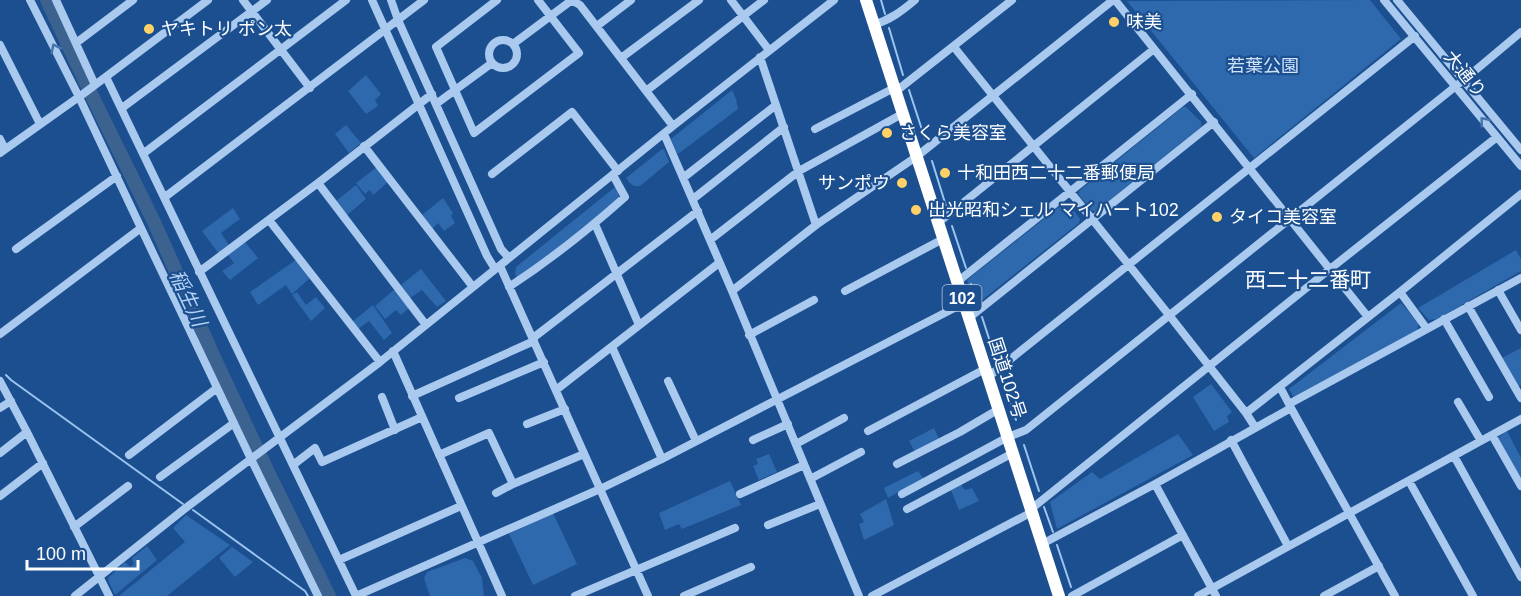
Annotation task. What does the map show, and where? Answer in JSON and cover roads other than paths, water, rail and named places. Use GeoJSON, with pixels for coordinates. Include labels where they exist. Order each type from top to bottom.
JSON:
{"type":"FeatureCollection","features":[{"type":"Feature","properties":{"kind":"highway","name":"国道102号"},"geometry":{"type":"LineString","coordinates":[[866,0],[1059,596]]}},
{"type":"Feature","properties":{"kind":"street"},"geometry":{"type":"LineString","coordinates":[[30,0],[81,95],[141,228],[318,596]]}},
{"type":"Feature","properties":{"kind":"street"},"geometry":{"type":"LineString","coordinates":[[76,43],[133,0]]}},
{"type":"Feature","properties":{"kind":"street"},"geometry":{"type":"LineString","coordinates":[[0,139],[3,151],[208,0]]}},
{"type":"Feature","properties":{"kind":"street"},"geometry":{"type":"LineString","coordinates":[[243,0],[310,88]]}},
{"type":"Feature","properties":{"kind":"street"},"geometry":{"type":"LineString","coordinates":[[122,108],[267,0]]}},
{"type":"Feature","properties":{"kind":"street"},"geometry":{"type":"LineString","coordinates":[[144,153],[346,0]]}},
{"type":"Feature","properties":{"kind":"street"},"geometry":{"type":"LineString","coordinates":[[372,0],[487,256],[509,287],[544,362],[648,596]]}},
{"type":"Feature","properties":{"kind":"street"},"geometry":{"type":"LineString","coordinates":[[391,0],[501,249],[509,258]]}},
{"type":"Feature","properties":{"kind":"street"},"geometry":{"type":"LineString","coordinates":[[165,197],[424,0]]}},
{"type":"Feature","properties":{"kind":"street"},"geometry":{"type":"LineString","coordinates":[[497,0],[436,47],[474,133],[579,53],[538,0]]}},
{"type":"Feature","properties":{"kind":"street"},"geometry":{"type":"LineString","coordinates":[[513,44],[571,0],[580,5],[673,126]]}},
{"type":"Feature","properties":{"kind":"street"},"geometry":{"type":"LineString","coordinates":[[597,26],[631,0]]}},
{"type":"Feature","properties":{"kind":"street"},"geometry":{"type":"LineString","coordinates":[[621,58],[699,0]]}},
{"type":"Feature","properties":{"kind":"street"},"geometry":{"type":"LineString","coordinates":[[731,0],[769,50]]}},
{"type":"Feature","properties":{"kind":"street"},"geometry":{"type":"LineString","coordinates":[[646,91],[764,0]]}},
{"type":"Feature","properties":{"kind":"street"},"geometry":{"type":"LineString","coordinates":[[75,596],[253,457],[380,362],[673,126],[834,0]]}},
{"type":"Feature","properties":{"kind":"street"},"geometry":{"type":"LineString","coordinates":[[873,25],[885,22],[915,0]]}},
{"type":"Feature","properties":{"kind":"street"},"geometry":{"type":"LineString","coordinates":[[814,129],[894,90],[954,47],[1012,0]]}},
{"type":"Feature","properties":{"kind":"street"},"geometry":{"type":"LineString","coordinates":[[732,291],[816,225],[916,157],[1114,0],[1192,94],[1368,317]]}},
{"type":"Feature","properties":{"kind":"street","name":"大通り"},"geometry":{"type":"LineString","coordinates":[[1384,0],[1521,166]]}},
{"type":"Feature","properties":{"kind":"street","name":"大通り"},"geometry":{"type":"LineString","coordinates":[[1397,0],[1521,150]]}},
{"type":"Feature","properties":{"kind":"street"},"geometry":{"type":"LineString","coordinates":[[60,2],[94,86]]}},
{"type":"Feature","properties":{"kind":"street"},"geometry":{"type":"LineString","coordinates":[[903,494],[1008,437],[1026,430],[1521,32]]}},
{"type":"Feature","properties":{"kind":"street"},"geometry":{"type":"LineString","coordinates":[[868,431],[986,373],[1128,266],[1414,36]]}},
{"type":"Feature","properties":{"kind":"street"},"geometry":{"type":"LineString","coordinates":[[505,40],[513,44],[516,52],[515,61],[504,68],[495,66],[489,59],[489,49],[495,42],[505,40]]}},
{"type":"Feature","properties":{"kind":"street"},"geometry":{"type":"LineString","coordinates":[[0,45],[40,124]]}},
{"type":"Feature","properties":{"kind":"street"},"geometry":{"type":"LineString","coordinates":[[954,47],[1169,315],[1255,427]]}},
{"type":"Feature","properties":{"kind":"street"},"geometry":{"type":"LineString","coordinates":[[938,224],[1154,49]]}},
{"type":"Feature","properties":{"kind":"street"},"geometry":{"type":"LineString","coordinates":[[760,57],[816,225]]}},
{"type":"Feature","properties":{"kind":"street"},"geometry":{"type":"LineString","coordinates":[[436,104],[492,63]]}},
{"type":"Feature","properties":{"kind":"street"},"geometry":{"type":"LineString","coordinates":[[106,77],[356,596],[600,489],[964,303]]}},
{"type":"Feature","properties":{"kind":"street"},"geometry":{"type":"LineString","coordinates":[[200,272],[432,94]]}},
{"type":"Feature","properties":{"kind":"street"},"geometry":{"type":"LineString","coordinates":[[957,282],[1192,94]]}},
{"type":"Feature","properties":{"kind":"street"},"geometry":{"type":"LineString","coordinates":[[683,178],[776,105]]}},
{"type":"Feature","properties":{"kind":"street"},"geometry":{"type":"LineString","coordinates":[[492,174],[572,112],[615,173],[625,198],[545,263],[509,287]]}},
{"type":"Feature","properties":{"kind":"street"},"geometry":{"type":"LineString","coordinates":[[710,240],[799,171],[902,114]]}},
{"type":"Feature","properties":{"kind":"street"},"geometry":{"type":"LineString","coordinates":[[969,318],[1214,122]]}},
{"type":"Feature","properties":{"kind":"street"},"geometry":{"type":"LineString","coordinates":[[693,199],[784,127]]}},
{"type":"Feature","properties":{"kind":"street"},"geometry":{"type":"LineString","coordinates":[[664,134],[859,596]]}},
{"type":"Feature","properties":{"kind":"street"},"geometry":{"type":"LineString","coordinates":[[872,596],[1031,510],[1497,137]]}},
{"type":"Feature","properties":{"kind":"street"},"geometry":{"type":"LineString","coordinates":[[364,146],[473,287]]}},
{"type":"Feature","properties":{"kind":"street"},"geometry":{"type":"LineString","coordinates":[[16,249],[117,176]]}},
{"type":"Feature","properties":{"kind":"street"},"geometry":{"type":"LineString","coordinates":[[318,183],[426,325]]}},
{"type":"Feature","properties":{"kind":"street"},"geometry":{"type":"LineString","coordinates":[[1246,413],[1521,194]]}},
{"type":"Feature","properties":{"kind":"street"},"geometry":{"type":"LineString","coordinates":[[412,396],[533,340],[698,211]]}},
{"type":"Feature","properties":{"kind":"street"},"geometry":{"type":"LineString","coordinates":[[269,220],[380,362]]}},
{"type":"Feature","properties":{"kind":"street"},"geometry":{"type":"LineString","coordinates":[[595,224],[639,325]]}},
{"type":"Feature","properties":{"kind":"street"},"geometry":{"type":"LineString","coordinates":[[0,334],[141,228]]}},
{"type":"Feature","properties":{"kind":"street"},"geometry":{"type":"LineString","coordinates":[[845,291],[943,239]]}},
{"type":"Feature","properties":{"kind":"street"},"geometry":{"type":"LineString","coordinates":[[556,390],[719,263]]}},
{"type":"Feature","properties":{"kind":"street"},"geometry":{"type":"LineString","coordinates":[[1042,543],[1155,484],[1521,278]]}},
{"type":"Feature","properties":{"kind":"street"},"geometry":{"type":"LineString","coordinates":[[1498,290],[1521,330]]}},
{"type":"Feature","properties":{"kind":"street"},"geometry":{"type":"LineString","coordinates":[[1400,292],[1427,329]]}},
{"type":"Feature","properties":{"kind":"street"},"geometry":{"type":"LineString","coordinates":[[749,335],[814,300]]}},
{"type":"Feature","properties":{"kind":"street"},"geometry":{"type":"LineString","coordinates":[[1468,306],[1521,398]]}},
{"type":"Feature","properties":{"kind":"street"},"geometry":{"type":"LineString","coordinates":[[1444,320],[1489,397]]}},
{"type":"Feature","properties":{"kind":"street"},"geometry":{"type":"LineString","coordinates":[[612,347],[662,459]]}},
{"type":"Feature","properties":{"kind":"street"},"geometry":{"type":"LineString","coordinates":[[393,351],[502,596]]}},
{"type":"Feature","properties":{"kind":"street"},"geometry":{"type":"LineString","coordinates":[[459,398],[544,362]]}},
{"type":"Feature","properties":{"kind":"street"},"geometry":{"type":"LineString","coordinates":[[0,381],[109,596]]}},
{"type":"Feature","properties":{"kind":"street"},"geometry":{"type":"LineString","coordinates":[[668,381],[696,441]]}},
{"type":"Feature","properties":{"kind":"street"},"geometry":{"type":"LineString","coordinates":[[1280,387],[1395,596]]}},
{"type":"Feature","properties":{"kind":"street"},"geometry":{"type":"LineString","coordinates":[[129,455],[217,388]]}},
{"type":"Feature","properties":{"kind":"street"},"geometry":{"type":"LineString","coordinates":[[382,397],[395,430]]}},
{"type":"Feature","properties":{"kind":"street"},"geometry":{"type":"LineString","coordinates":[[0,408],[11,400]]}},
{"type":"Feature","properties":{"kind":"street"},"geometry":{"type":"LineString","coordinates":[[1458,402],[1481,441]]}},
{"type":"Feature","properties":{"kind":"street"},"geometry":{"type":"LineString","coordinates":[[527,424],[565,409]]}},
{"type":"Feature","properties":{"kind":"street"},"geometry":{"type":"LineString","coordinates":[[897,465],[999,409]]}},
{"type":"Feature","properties":{"kind":"street"},"geometry":{"type":"LineString","coordinates":[[293,465],[315,448],[322,462],[422,417]]}},
{"type":"Feature","properties":{"kind":"street"},"geometry":{"type":"LineString","coordinates":[[796,444],[844,418]]}},
{"type":"Feature","properties":{"kind":"street"},"geometry":{"type":"LineString","coordinates":[[1198,596],[1214,592],[1288,546],[1521,419]]}},
{"type":"Feature","properties":{"kind":"street"},"geometry":{"type":"LineString","coordinates":[[160,477],[234,423]]}},
{"type":"Feature","properties":{"kind":"street"},"geometry":{"type":"LineString","coordinates":[[753,440],[788,424]]}},
{"type":"Feature","properties":{"kind":"street"},"geometry":{"type":"LineString","coordinates":[[0,453],[27,432]]}},
{"type":"Feature","properties":{"kind":"street"},"geometry":{"type":"LineString","coordinates":[[439,455],[489,433],[513,484]]}},
{"type":"Feature","properties":{"kind":"street"},"geometry":{"type":"LineString","coordinates":[[1492,435],[1521,486]]}},
{"type":"Feature","properties":{"kind":"street"},"geometry":{"type":"LineString","coordinates":[[1231,441],[1288,546]]}},
{"type":"Feature","properties":{"kind":"street"},"geometry":{"type":"LineString","coordinates":[[810,479],[861,452]]}},
{"type":"Feature","properties":{"kind":"street"},"geometry":{"type":"LineString","coordinates":[[907,509],[1013,453]]}},
{"type":"Feature","properties":{"kind":"street"},"geometry":{"type":"LineString","coordinates":[[496,493],[584,454]]}},
{"type":"Feature","properties":{"kind":"street"},"geometry":{"type":"LineString","coordinates":[[1454,456],[1521,577]]}},
{"type":"Feature","properties":{"kind":"street"},"geometry":{"type":"LineString","coordinates":[[0,496],[43,464]]}},
{"type":"Feature","properties":{"kind":"street"},"geometry":{"type":"LineString","coordinates":[[740,494],[804,465]]}},
{"type":"Feature","properties":{"kind":"street"},"geometry":{"type":"LineString","coordinates":[[1409,481],[1473,596]]}},
{"type":"Feature","properties":{"kind":"street"},"geometry":{"type":"LineString","coordinates":[[1155,484],[1214,592]]}},
{"type":"Feature","properties":{"kind":"street"},"geometry":{"type":"LineString","coordinates":[[74,527],[128,486]]}},
{"type":"Feature","properties":{"kind":"street"},"geometry":{"type":"LineString","coordinates":[[768,525],[820,504]]}},
{"type":"Feature","properties":{"kind":"street"},"geometry":{"type":"LineString","coordinates":[[339,560],[461,506]]}},
{"type":"Feature","properties":{"kind":"street"},"geometry":{"type":"LineString","coordinates":[[575,596],[735,528]]}},
{"type":"Feature","properties":{"kind":"street"},"geometry":{"type":"LineString","coordinates":[[1072,596],[1183,536]]}},
{"type":"Feature","properties":{"kind":"street"},"geometry":{"type":"LineString","coordinates":[[1324,596],[1379,566]]}},
{"type":"Feature","properties":{"kind":"street"},"geometry":{"type":"LineString","coordinates":[[684,596],[750,567]]}},
{"type":"Feature","properties":{"kind":"waterway","name":"稲生川"},"geometry":{"type":"LineString","coordinates":[[47,0],[154,222],[266,468],[329,596]]}},
{"type":"Feature","properties":{"kind":"waterway"},"geometry":{"type":"LineString","coordinates":[[881,0],[885,14]]}},
{"type":"Feature","properties":{"kind":"waterway"},"geometry":{"type":"LineString","coordinates":[[889,28],[903,75]]}},
{"type":"Feature","properties":{"kind":"waterway"},"geometry":{"type":"LineString","coordinates":[[909,90],[925,139]]}},
{"type":"Feature","properties":{"kind":"waterway"},"geometry":{"type":"LineString","coordinates":[[932,161],[946,206]]}},
{"type":"Feature","properties":{"kind":"waterway"},"geometry":{"type":"LineString","coordinates":[[952,226],[966,268]]}},
{"type":"Feature","properties":{"kind":"waterway"},"geometry":{"type":"LineString","coordinates":[[971,284],[977,302]]}},
{"type":"Feature","properties":{"kind":"waterway"},"geometry":{"type":"LineString","coordinates":[[982,317],[996,360]]}},
{"type":"Feature","properties":{"kind":"waterway"},"geometry":{"type":"LineString","coordinates":[[6,375],[183,504]]}},
{"type":"Feature","properties":{"kind":"waterway"},"geometry":{"type":"LineString","coordinates":[[1002,377],[1016,420]]}},
{"type":"Feature","properties":{"kind":"waterway"},"geometry":{"type":"LineString","coordinates":[[1024,445],[1039,491]]}},
{"type":"Feature","properties":{"kind":"waterway"},"geometry":{"type":"LineString","coordinates":[[1044,507],[1053,532]]}},
{"type":"Feature","properties":{"kind":"waterway"},"geometry":{"type":"LineString","coordinates":[[193,510],[305,591],[308,596]]}},
{"type":"Feature","properties":{"kind":"waterway"},"geometry":{"type":"LineString","coordinates":[[1057,545],[1071,587]]}},
{"type":"Feature","properties":{"kind":"place","name":"味美"},"geometry":{"type":"Point","coordinates":[1114,22]}},
{"type":"Feature","properties":{"kind":"place","name":"ヤキトリ ポン太"},"geometry":{"type":"Point","coordinates":[149,29]}},
{"type":"Feature","properties":{"kind":"place","name":"さくら美容室"},"geometry":{"type":"Point","coordinates":[887,133]}},
{"type":"Feature","properties":{"kind":"place","name":"十和田西二十二番郵便局"},"geometry":{"type":"Point","coordinates":[945,173]}},
{"type":"Feature","properties":{"kind":"place","name":"サンポウ"},"geometry":{"type":"Point","coordinates":[902,183]}},
{"type":"Feature","properties":{"kind":"place","name":"出光昭和シェル マイハート102"},"geometry":{"type":"Point","coordinates":[916,210]}},
{"type":"Feature","properties":{"kind":"place","name":"タイコ美容室"},"geometry":{"type":"Point","coordinates":[1217,217]}},
{"type":"Feature","properties":{"kind":"district","name":"西二十二番町"},"geometry":{"type":"Point","coordinates":[1308,279]}},
{"type":"Feature","properties":{"kind":"park label","name":"若葉公園"},"geometry":{"type":"Point","coordinates":[1263,66]}}]}
